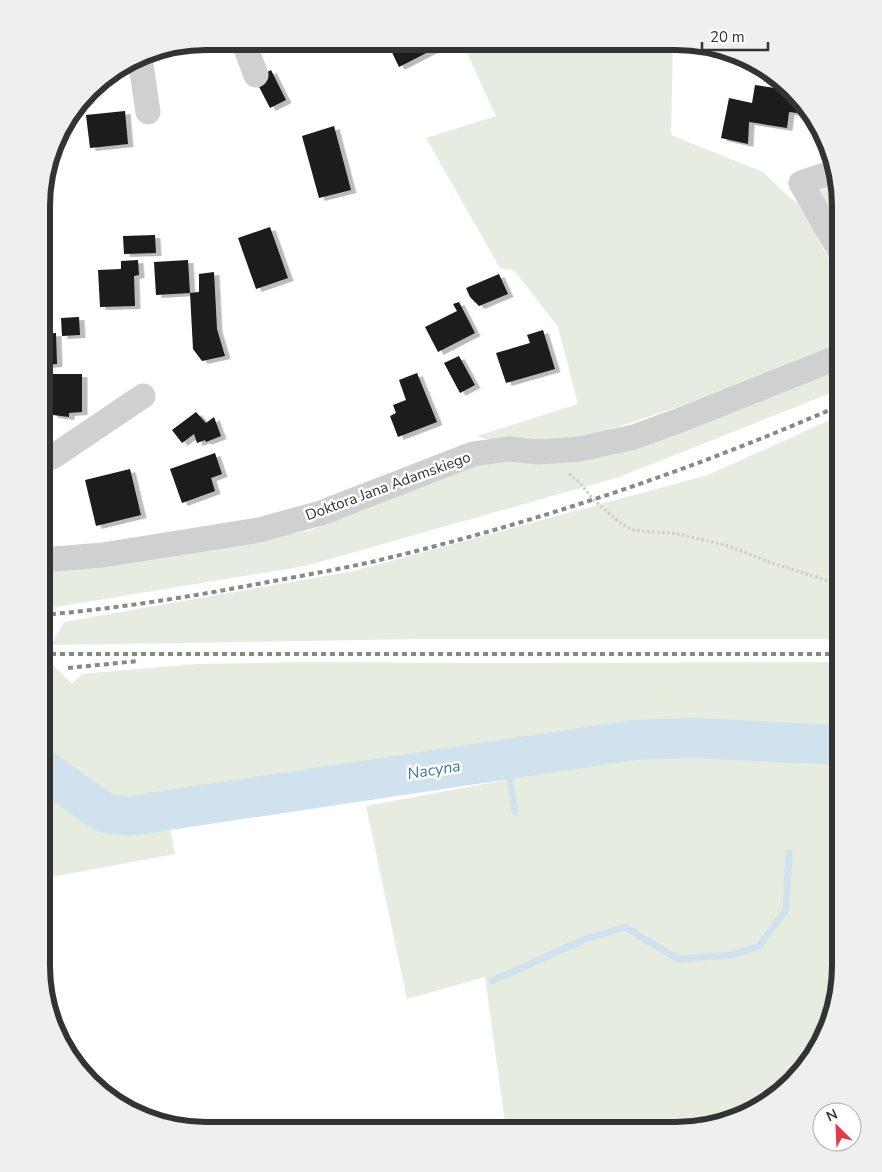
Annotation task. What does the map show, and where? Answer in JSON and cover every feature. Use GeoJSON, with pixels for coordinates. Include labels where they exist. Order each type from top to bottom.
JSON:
{"type":"FeatureCollection","features":[{"type":"Feature","properties":{"kind":"street"},"geometry":{"type":"LineString","coordinates":[[246,50],[256,75]]}},
{"type":"Feature","properties":{"kind":"street"},"geometry":{"type":"LineString","coordinates":[[141,65],[148,112]]}},
{"type":"Feature","properties":{"kind":"street"},"geometry":{"type":"LineString","coordinates":[[828,173],[793,183],[832,240]]}},
{"type":"Feature","properties":{"kind":"street","name":"Doktora Jana Adamskiego"},"geometry":{"type":"LineString","coordinates":[[50,559],[103,555],[259,530],[321,513],[473,454],[508,449],[539,452],[580,449],[634,437],[710,409],[832,360]]}},
{"type":"Feature","properties":{"kind":"street"},"geometry":{"type":"LineString","coordinates":[[50,458],[143,396]]}},
{"type":"Feature","properties":{"kind":"path"},"geometry":{"type":"LineString","coordinates":[[539,452],[580,482],[605,510],[632,530],[678,534],[729,546],[769,562],[832,582]]}},
{"type":"Feature","properties":{"kind":"shaded area"},"geometry":{"type":"Polygon","coordinates":[[[466,50],[673,50],[671,135],[763,172],[791,199],[801,205],[832,265],[832,349],[717,394],[572,442],[495,441],[477,436],[578,404],[558,327],[515,271],[500,268],[426,138],[496,116],[466,50]]]}},
{"type":"Feature","properties":{"kind":"shaded area"},"geometry":{"type":"Polygon","coordinates":[[[831,186],[832,216],[819,192],[831,186]]]}},
{"type":"Feature","properties":{"kind":"shaded area"},"geometry":{"type":"Polygon","coordinates":[[[832,368],[832,393],[619,477],[305,566],[50,607],[50,567],[109,564],[309,531],[459,467],[498,459],[573,460],[832,368]]]}},
{"type":"Feature","properties":{"kind":"shaded area"},"geometry":{"type":"Polygon","coordinates":[[[832,419],[832,639],[420,639],[51,645],[64,622],[354,571],[708,475],[832,419]]]}},
{"type":"Feature","properties":{"kind":"shaded area"},"geometry":{"type":"Polygon","coordinates":[[[50,662],[72,684],[82,674],[197,664],[307,662],[832,662],[832,737],[698,729],[622,732],[166,801],[114,805],[50,762],[50,662]]]}},
{"type":"Feature","properties":{"kind":"shaded area"},"geometry":{"type":"Polygon","coordinates":[[[634,756],[832,762],[832,976],[824,1016],[816,1035],[793,1069],[779,1083],[745,1106],[726,1114],[696,1121],[676,1122],[675,1120],[670,1122],[505,1122],[485,977],[407,999],[366,806],[634,756]]]}},
{"type":"Feature","properties":{"kind":"shaded area"},"geometry":{"type":"Polygon","coordinates":[[[50,784],[99,820],[125,824],[168,817],[175,854],[50,877],[50,784]]]}},
{"type":"Feature","properties":{"kind":"building"},"geometry":{"type":"Polygon","coordinates":[[[391,50],[432,50],[399,67],[391,50]]]}},
{"type":"Feature","properties":{"kind":"building"},"geometry":{"type":"Polygon","coordinates":[[[271,70],[286,100],[270,108],[255,79],[271,70]]]}},
{"type":"Feature","properties":{"kind":"building"},"geometry":{"type":"Polygon","coordinates":[[[755,85],[778,88],[797,108],[797,113],[789,112],[787,128],[749,122],[748,144],[721,138],[729,98],[752,103],[755,85]]]}},
{"type":"Feature","properties":{"kind":"building"},"geometry":{"type":"Polygon","coordinates":[[[125,111],[128,144],[90,148],[86,115],[125,111]]]}},
{"type":"Feature","properties":{"kind":"building"},"geometry":{"type":"Polygon","coordinates":[[[334,126],[351,190],[319,198],[302,136],[334,126]]]}},
{"type":"Feature","properties":{"kind":"building"},"geometry":{"type":"Polygon","coordinates":[[[270,227],[288,278],[256,289],[238,238],[270,227]]]}},
{"type":"Feature","properties":{"kind":"building"},"geometry":{"type":"Polygon","coordinates":[[[155,235],[156,253],[124,254],[123,236],[155,235]]]}},
{"type":"Feature","properties":{"kind":"building"},"geometry":{"type":"Polygon","coordinates":[[[138,260],[139,275],[134,276],[135,306],[100,307],[98,270],[121,269],[121,261],[138,260]]]}},
{"type":"Feature","properties":{"kind":"building"},"geometry":{"type":"Polygon","coordinates":[[[188,260],[190,293],[156,295],[154,262],[188,260]]]}},
{"type":"Feature","properties":{"kind":"building"},"geometry":{"type":"Polygon","coordinates":[[[214,272],[217,329],[225,356],[202,361],[193,349],[190,293],[199,292],[199,274],[214,272]]]}},
{"type":"Feature","properties":{"kind":"building"},"geometry":{"type":"Polygon","coordinates":[[[499,274],[508,294],[479,306],[470,297],[466,288],[499,274]]]}},
{"type":"Feature","properties":{"kind":"building"},"geometry":{"type":"Polygon","coordinates":[[[459,302],[475,333],[438,352],[425,327],[457,311],[453,304],[459,302]]]}},
{"type":"Feature","properties":{"kind":"building"},"geometry":{"type":"Polygon","coordinates":[[[79,317],[80,335],[62,336],[61,318],[79,317]]]}},
{"type":"Feature","properties":{"kind":"building"},"geometry":{"type":"Polygon","coordinates":[[[543,330],[555,369],[506,383],[496,353],[530,343],[527,335],[543,330]]]}},
{"type":"Feature","properties":{"kind":"building"},"geometry":{"type":"Polygon","coordinates":[[[50,333],[56,333],[57,364],[50,364],[50,333]]]}},
{"type":"Feature","properties":{"kind":"building"},"geometry":{"type":"Polygon","coordinates":[[[459,356],[475,385],[460,393],[444,363],[459,356]]]}},
{"type":"Feature","properties":{"kind":"building"},"geometry":{"type":"Polygon","coordinates":[[[417,373],[437,422],[398,437],[390,416],[396,413],[393,405],[406,400],[399,380],[417,373]]]}},
{"type":"Feature","properties":{"kind":"building"},"geometry":{"type":"Polygon","coordinates":[[[50,374],[82,374],[82,412],[69,413],[69,417],[53,415],[51,412],[50,374]]]}},
{"type":"Feature","properties":{"kind":"building"},"geometry":{"type":"Polygon","coordinates":[[[196,412],[206,423],[214,417],[221,436],[206,442],[205,440],[197,443],[194,434],[182,443],[172,430],[196,412]]]}},
{"type":"Feature","properties":{"kind":"building"},"geometry":{"type":"Polygon","coordinates":[[[215,453],[222,474],[211,478],[215,491],[182,503],[170,469],[215,453]]]}},
{"type":"Feature","properties":{"kind":"building"},"geometry":{"type":"Polygon","coordinates":[[[130,469],[141,515],[96,526],[85,480],[130,469]]]}},
{"type":"Feature","properties":{"kind":"waterway","name":"Nacyna"},"geometry":{"type":"LineString","coordinates":[[50,774],[106,813],[129,816],[634,740],[693,738],[832,745]]}},
{"type":"Feature","properties":{"kind":"waterway"},"geometry":{"type":"LineString","coordinates":[[507,759],[515,812]]}},
{"type":"Feature","properties":{"kind":"waterway"},"geometry":{"type":"LineString","coordinates":[[492,981],[583,940],[625,927],[678,959],[731,955],[759,946],[786,910],[789,853]]}},
{"type":"Feature","properties":{"kind":"railway"},"geometry":{"type":"LineString","coordinates":[[50,614],[200,594],[353,566],[428,548],[488,532],[607,495],[725,453],[832,409]]}},
{"type":"Feature","properties":{"kind":"railway"},"geometry":{"type":"LineString","coordinates":[[50,654],[832,654]]}},
{"type":"Feature","properties":{"kind":"railway"},"geometry":{"type":"LineString","coordinates":[[68,668],[138,661]]}}]}
